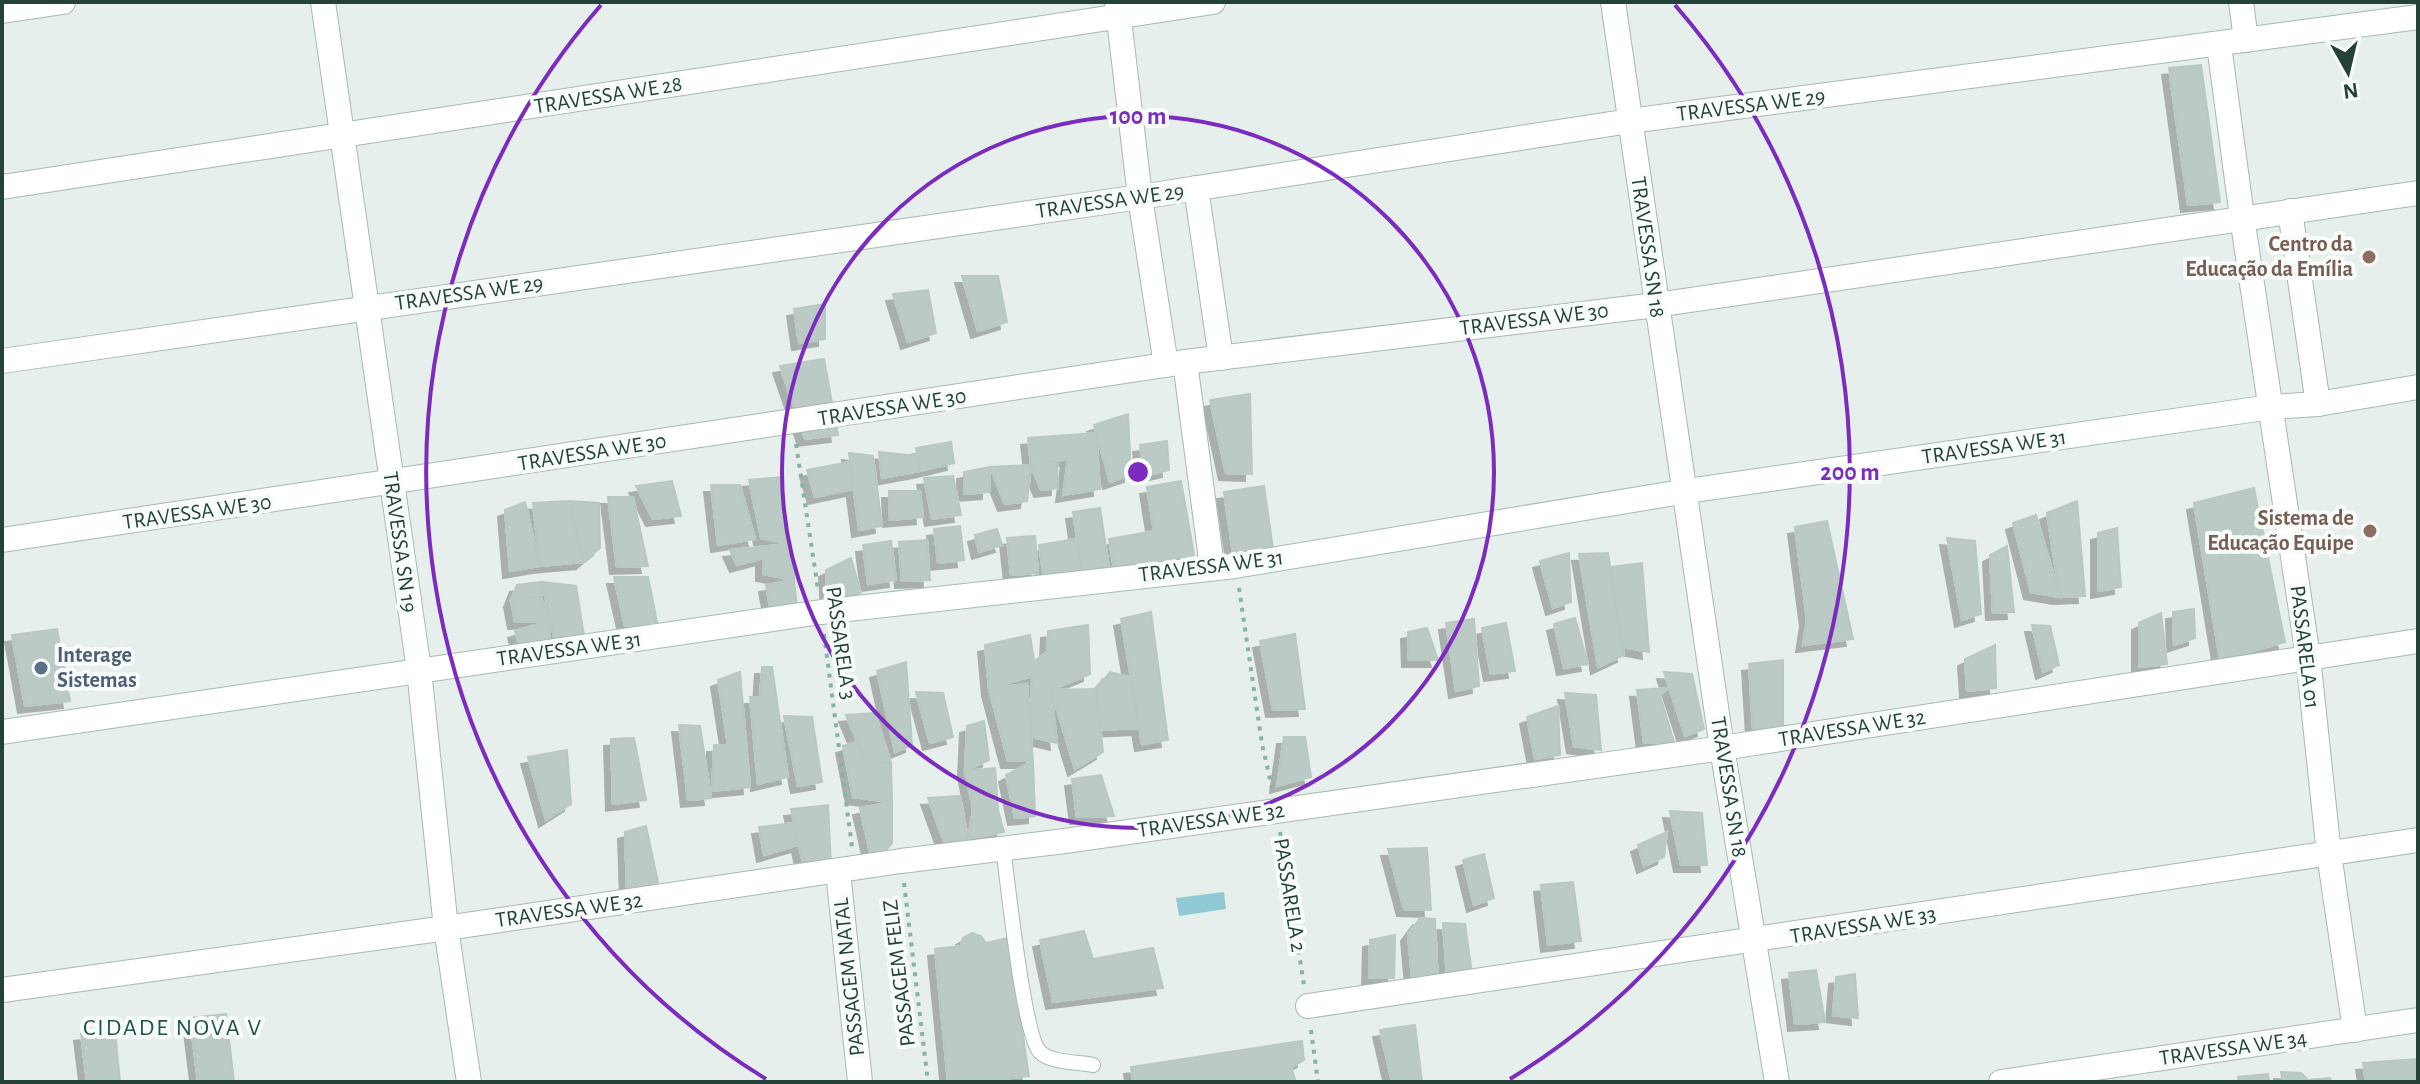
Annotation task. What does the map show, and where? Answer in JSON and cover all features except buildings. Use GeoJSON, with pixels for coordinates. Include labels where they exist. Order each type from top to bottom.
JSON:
{"type":"FeatureCollection","features":[{"type":"Feature","properties":{"kind":"street"},"geometry":{"type":"LineString","coordinates":[[2,11],[63,2]]}},
{"type":"Feature","properties":{"kind":"street","name":"TRAVESSA SN 19"},"geometry":{"type":"LineString","coordinates":[[323,2],[419,670],[446,928],[469,1082]]}},
{"type":"Feature","properties":{"kind":"street","name":"TRAVESSA WE 28"},"geometry":{"type":"LineString","coordinates":[[2,187],[343,136],[1118,9],[1213,2]]}},
{"type":"Feature","properties":{"kind":"street","name":"TRAVESSA SN 18"},"geometry":{"type":"LineString","coordinates":[[1613,2],[1656,305],[1687,491],[1722,748],[1777,1082]]}},
{"type":"Feature","properties":{"kind":"street"},"geometry":{"type":"LineString","coordinates":[[2241,2],[2246,40]]}},
{"type":"Feature","properties":{"kind":"street"},"geometry":{"type":"LineString","coordinates":[[1118,9],[1140,197],[1223,566]]}},
{"type":"Feature","properties":{"kind":"street"},"geometry":{"type":"LineString","coordinates":[[2219,45],[2418,17]]}},
{"type":"Feature","properties":{"kind":"street","name":"TRAVESSA WE 29"},"geometry":{"type":"LineString","coordinates":[[2,361],[1140,197],[1630,121],[2219,45]]}},
{"type":"Feature","properties":{"kind":"street","name":"PASSARELA 01"},"geometry":{"type":"LineString","coordinates":[[2219,45],[2308,657],[2329,854],[2355,1030]]}},
{"type":"Feature","properties":{"kind":"street"},"geometry":{"type":"LineString","coordinates":[[1196,188],[1221,358]]}},
{"type":"Feature","properties":{"kind":"street","name":"TRAVESSA WE 30"},"geometry":{"type":"LineString","coordinates":[[2,540],[1176,364],[1656,305],[2418,193]]}},
{"type":"Feature","properties":{"kind":"street"},"geometry":{"type":"LineString","coordinates":[[2290,211],[2318,404]]}},
{"type":"Feature","properties":{"kind":"street","name":"TRAVESSA WE 31"},"geometry":{"type":"LineString","coordinates":[[2,732],[821,612],[1223,566],[1687,491],[2271,407],[2318,404],[2418,387]]}},
{"type":"Feature","properties":{"kind":"street","name":"TRAVESSA WE 32"},"geometry":{"type":"LineString","coordinates":[[2,990],[901,861],[1722,748],[2418,641]]}},
{"type":"Feature","properties":{"kind":"street","name":"TRAVESSA WE 33"},"geometry":{"type":"LineString","coordinates":[[1308,1006],[2418,840]]}},
{"type":"Feature","properties":{"kind":"street","name":"PASSAGEM NATAL"},"geometry":{"type":"LineString","coordinates":[[846,870],[860,1082]]}},
{"type":"Feature","properties":{"kind":"street","name":"TRAVESSA WE 34"},"geometry":{"type":"LineString","coordinates":[[2001,1082],[2418,1020]]}},
{"type":"Feature","properties":{"kind":"lane"},"geometry":{"type":"LineString","coordinates":[[1003,848],[1032,1038],[1039,1051],[1047,1057],[1093,1065]]}},
{"type":"Feature","properties":{"kind":"path","name":"PASSARELA 3"},"geometry":{"type":"LineString","coordinates":[[793,421],[821,612],[846,870]]}},
{"type":"Feature","properties":{"kind":"path","name":"PASSARELA 2"},"geometry":{"type":"LineString","coordinates":[[1223,566],[1277,810],[1318,1082]]}},
{"type":"Feature","properties":{"kind":"path","name":"PASSAGEM FELIZ"},"geometry":{"type":"LineString","coordinates":[[901,861],[928,1082]]}},
{"type":"Feature","properties":{"kind":"water"},"geometry":{"type":"Polygon","coordinates":[[[1224,892],[1226,909],[1179,916],[1176,898],[1224,892]]]}},
{"type":"Feature","properties":{"kind":"place","name":"Centro da Educação da Emília"},"geometry":{"type":"Point","coordinates":[2369,257]}},
{"type":"Feature","properties":{"kind":"place","name":"Sistema de Educação Equipe"},"geometry":{"type":"Point","coordinates":[2370,531]}},
{"type":"Feature","properties":{"kind":"place","name":"Interage Sistemas"},"geometry":{"type":"Point","coordinates":[41,668]}},
{"type":"Feature","properties":{"kind":"district","name":"CIDADE NOVA V"},"geometry":{"type":"Point","coordinates":[173,1028]}}]}
